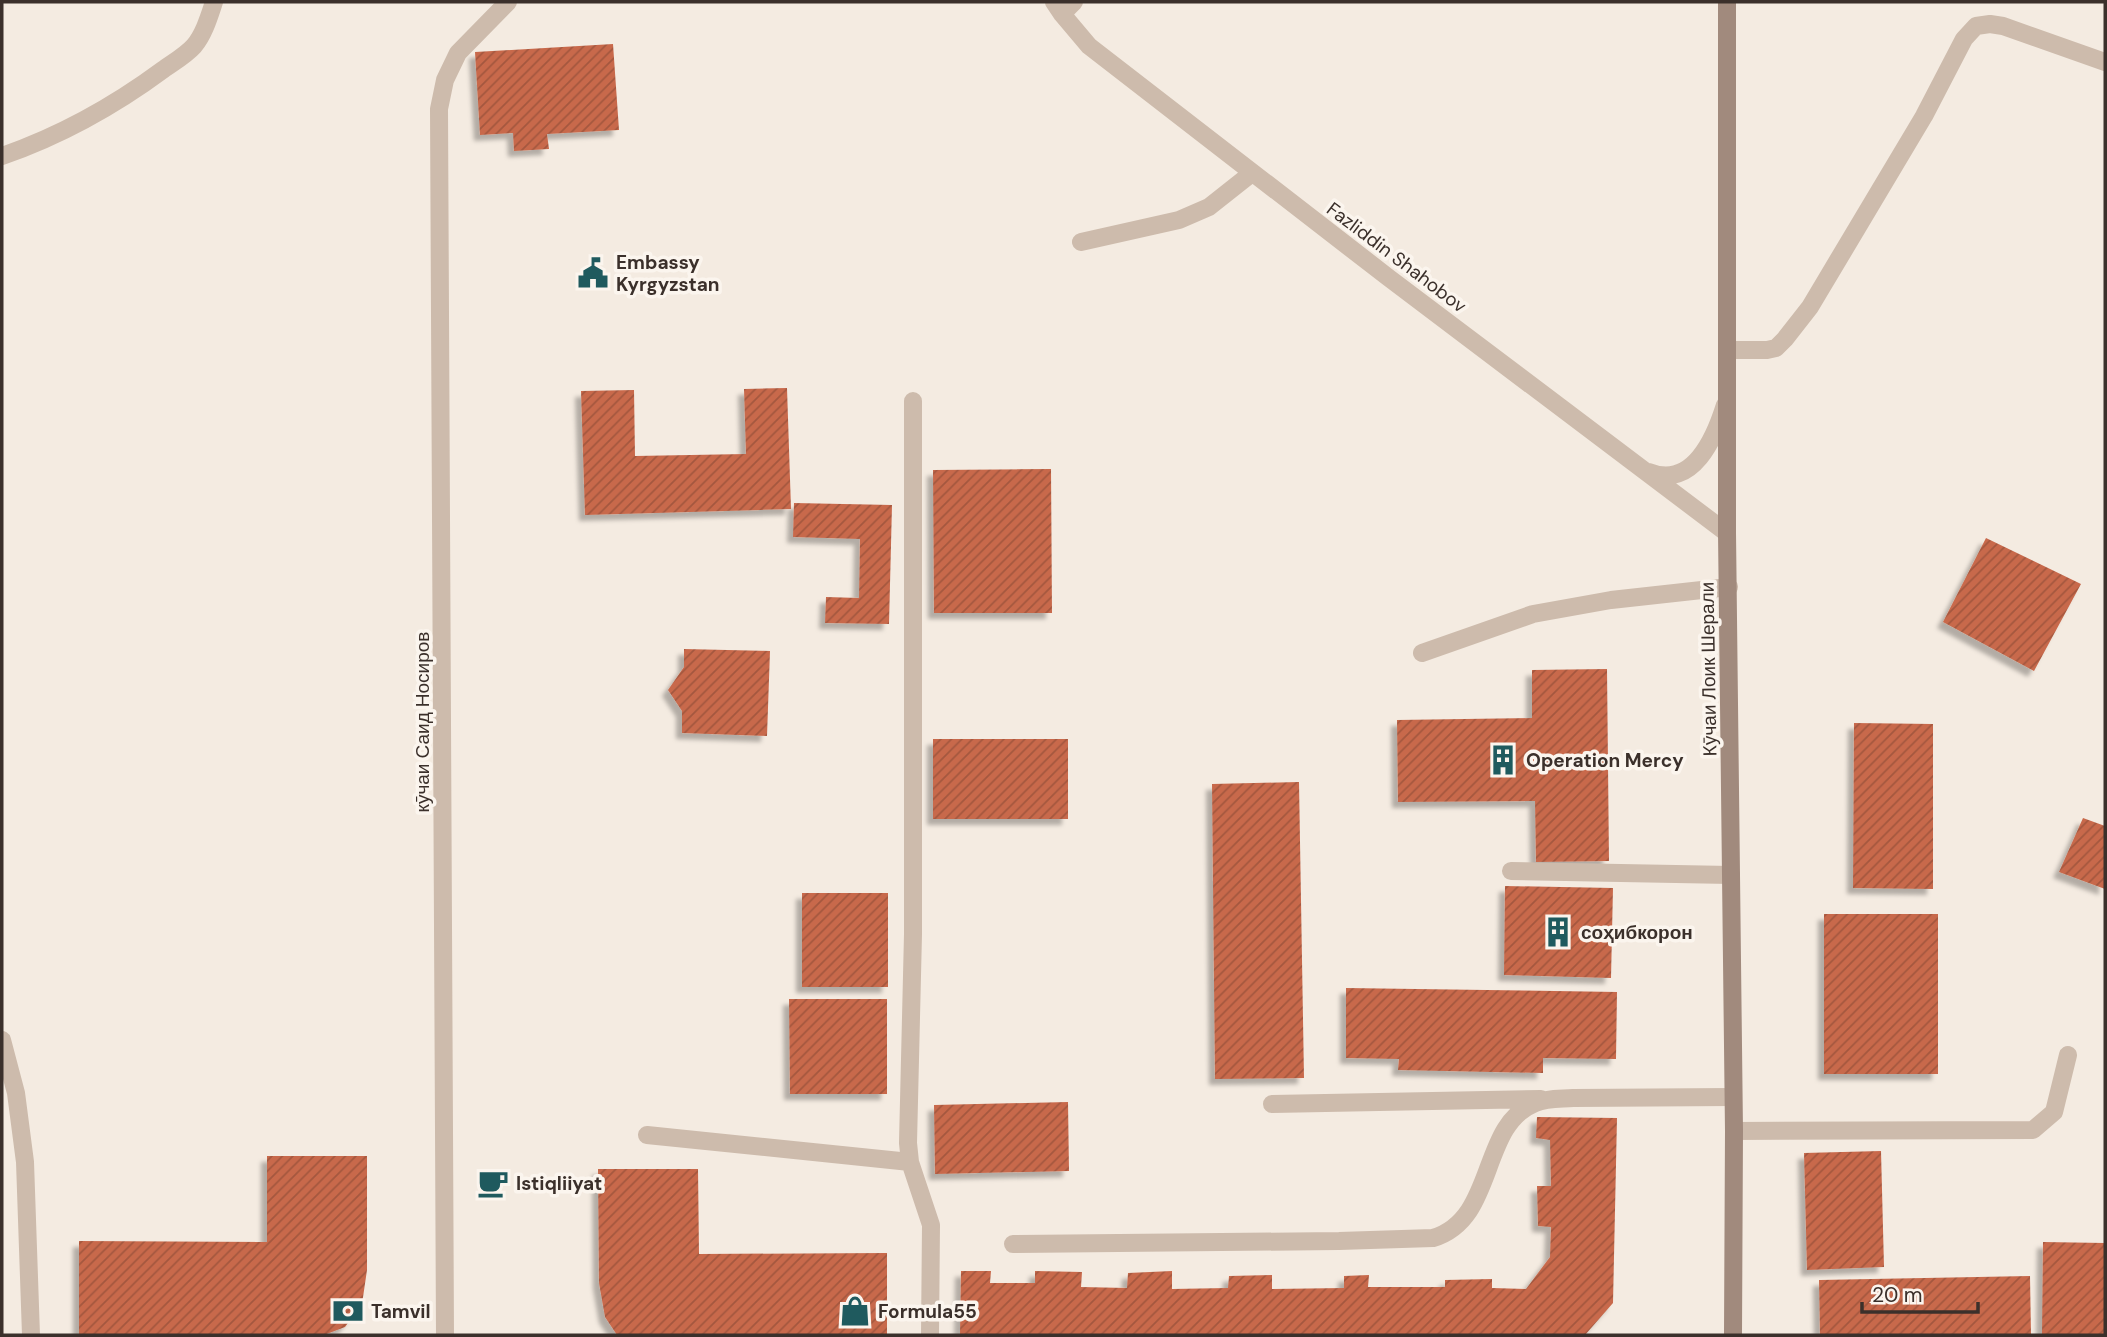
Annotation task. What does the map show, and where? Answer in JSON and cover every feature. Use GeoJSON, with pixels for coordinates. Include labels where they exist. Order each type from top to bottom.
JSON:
{"type":"FeatureCollection","features":[{"type":"Feature","properties":{"kind":"main road","name":"Кӯчаи Лоик Шерали"},"geometry":{"type":"LineString","coordinates":[[1727,2],[1727,533],[1734,1131],[1733,1335]]}},
{"type":"Feature","properties":{"kind":"street"},"geometry":{"type":"LineString","coordinates":[[2,156],[32,146],[67,129],[146,82],[191,49],[204,30],[214,2]]}},
{"type":"Feature","properties":{"kind":"street","name":"кӯчаи Саид Носиров"},"geometry":{"type":"LineString","coordinates":[[445,1335],[439,108],[445,80],[458,53],[508,2]]}},
{"type":"Feature","properties":{"kind":"street","name":"Fazliddin Shahobov"},"geometry":{"type":"LineString","coordinates":[[1063,6],[1089,46],[1727,533]]}},
{"type":"Feature","properties":{"kind":"street"},"geometry":{"type":"LineString","coordinates":[[1727,350],[1776,348],[1810,307],[1924,116],[1964,39],[1976,26],[2003,26],[2105,62]]}},
{"type":"Feature","properties":{"kind":"street"},"geometry":{"type":"LineString","coordinates":[[1081,242],[1180,220],[1209,207],[1252,173]]}},
{"type":"Feature","properties":{"kind":"street"},"geometry":{"type":"LineString","coordinates":[[1643,469],[1659,476],[1676,473],[1695,463],[1714,438],[1727,399]]}},
{"type":"Feature","properties":{"kind":"street"},"geometry":{"type":"LineString","coordinates":[[913,401],[914,760],[910,1162],[931,1225],[930,1335]]}},
{"type":"Feature","properties":{"kind":"street"},"geometry":{"type":"LineString","coordinates":[[1422,653],[1533,614],[1611,600],[1728,587]]}},
{"type":"Feature","properties":{"kind":"street"},"geometry":{"type":"LineString","coordinates":[[1511,871],[1731,876]]}},
{"type":"Feature","properties":{"kind":"street"},"geometry":{"type":"LineString","coordinates":[[2,1040],[16,1093],[25,1162],[31,1335]]}},
{"type":"Feature","properties":{"kind":"street"},"geometry":{"type":"LineString","coordinates":[[1734,1131],[2033,1130],[2054,1112],[2068,1055]]}},
{"type":"Feature","properties":{"kind":"street"},"geometry":{"type":"LineString","coordinates":[[1272,1104],[1732,1097]]}},
{"type":"Feature","properties":{"kind":"street"},"geometry":{"type":"LineString","coordinates":[[1013,1244],[1433,1238],[1447,1234],[1460,1223],[1477,1198],[1503,1132],[1532,1104],[1548,1099]]}},
{"type":"Feature","properties":{"kind":"street"},"geometry":{"type":"LineString","coordinates":[[647,1135],[910,1162]]}},
{"type":"Feature","properties":{"kind":"building"},"geometry":{"type":"Polygon","coordinates":[[[613,44],[619,130],[547,134],[549,149],[514,151],[513,133],[480,135],[475,52],[613,44]]]}},
{"type":"Feature","properties":{"kind":"building"},"geometry":{"type":"Polygon","coordinates":[[[787,388],[791,509],[585,515],[581,391],[634,390],[635,456],[746,454],[744,389],[787,388]]]}},
{"type":"Feature","properties":{"kind":"building"},"geometry":{"type":"Polygon","coordinates":[[[1051,469],[1052,613],[934,613],[933,470],[1051,469]]]}},
{"type":"Feature","properties":{"kind":"building"},"geometry":{"type":"Polygon","coordinates":[[[794,503],[892,505],[889,624],[825,623],[826,597],[859,598],[860,539],[793,537],[794,503]]]}},
{"type":"Feature","properties":{"kind":"building"},"geometry":{"type":"Polygon","coordinates":[[[1986,538],[2081,584],[2034,671],[1943,622],[1986,538]]]}},
{"type":"Feature","properties":{"kind":"building"},"geometry":{"type":"Polygon","coordinates":[[[684,649],[770,651],[767,736],[682,733],[682,711],[668,690],[684,667],[684,649]]]}},
{"type":"Feature","properties":{"kind":"building","name":"Operation Mercy"},"geometry":{"type":"Polygon","coordinates":[[[1607,669],[1609,861],[1536,862],[1535,801],[1398,802],[1397,720],[1532,718],[1532,670],[1607,669]]]}},
{"type":"Feature","properties":{"kind":"building"},"geometry":{"type":"Polygon","coordinates":[[[1854,723],[1933,724],[1933,889],[1853,888],[1854,723]]]}},
{"type":"Feature","properties":{"kind":"building"},"geometry":{"type":"Polygon","coordinates":[[[933,739],[1068,739],[1068,819],[933,819],[933,739]]]}},
{"type":"Feature","properties":{"kind":"building"},"geometry":{"type":"Polygon","coordinates":[[[1299,782],[1304,1078],[1215,1079],[1212,784],[1299,782]]]}},
{"type":"Feature","properties":{"kind":"building"},"geometry":{"type":"Polygon","coordinates":[[[2083,818],[2105,826],[2105,889],[2059,872],[2083,818]]]}},
{"type":"Feature","properties":{"kind":"building","name":"соҳибкорон"},"geometry":{"type":"Polygon","coordinates":[[[1505,886],[1613,888],[1611,978],[1504,975],[1505,886]]]}},
{"type":"Feature","properties":{"kind":"building"},"geometry":{"type":"Polygon","coordinates":[[[802,893],[888,893],[888,987],[802,987],[802,893]]]}},
{"type":"Feature","properties":{"kind":"building"},"geometry":{"type":"Polygon","coordinates":[[[1824,914],[1938,914],[1938,1074],[1824,1074],[1824,914]]]}},
{"type":"Feature","properties":{"kind":"building"},"geometry":{"type":"Polygon","coordinates":[[[1346,988],[1617,992],[1616,1059],[1543,1058],[1543,1073],[1398,1070],[1399,1059],[1346,1058],[1346,988]]]}},
{"type":"Feature","properties":{"kind":"building"},"geometry":{"type":"Polygon","coordinates":[[[789,999],[887,999],[887,1094],[790,1094],[789,999]]]}},
{"type":"Feature","properties":{"kind":"building"},"geometry":{"type":"Polygon","coordinates":[[[1068,1102],[1069,1171],[935,1174],[934,1105],[1068,1102]]]}},
{"type":"Feature","properties":{"kind":"building"},"geometry":{"type":"Polygon","coordinates":[[[1537,1117],[1617,1118],[1613,1303],[1585,1335],[960,1335],[961,1271],[991,1271],[990,1283],[1035,1283],[1035,1271],[1082,1272],[1081,1287],[1127,1288],[1128,1273],[1172,1271],[1172,1289],[1228,1288],[1229,1276],[1272,1275],[1272,1289],[1344,1288],[1344,1276],[1369,1275],[1368,1287],[1445,1287],[1445,1280],[1492,1279],[1492,1288],[1526,1289],[1550,1257],[1551,1227],[1538,1226],[1537,1186],[1551,1186],[1550,1140],[1536,1138],[1537,1117]]]}},
{"type":"Feature","properties":{"kind":"building"},"geometry":{"type":"Polygon","coordinates":[[[1881,1151],[1884,1267],[1807,1270],[1804,1153],[1881,1151]]]}},
{"type":"Feature","properties":{"kind":"building"},"geometry":{"type":"Polygon","coordinates":[[[267,1156],[367,1156],[367,1270],[362,1304],[345,1327],[324,1335],[79,1335],[79,1241],[267,1242],[267,1156]]]}},
{"type":"Feature","properties":{"kind":"building"},"geometry":{"type":"Polygon","coordinates":[[[598,1169],[698,1169],[699,1254],[887,1253],[887,1335],[617,1335],[605,1317],[599,1283],[598,1169]]]}},
{"type":"Feature","properties":{"kind":"building"},"geometry":{"type":"Polygon","coordinates":[[[2043,1242],[2105,1243],[2105,1335],[2042,1335],[2043,1242]]]}},
{"type":"Feature","properties":{"kind":"building"},"geometry":{"type":"Polygon","coordinates":[[[2030,1276],[2031,1335],[1820,1335],[1819,1280],[2030,1276]]]}},
{"type":"Feature","properties":{"kind":"place","name":"Embassy Kyrgyzstan"},"geometry":{"type":"Point","coordinates":[593,273]}},
{"type":"Feature","properties":{"kind":"place","name":"Operation Mercy"},"geometry":{"type":"Point","coordinates":[1503,760]}},
{"type":"Feature","properties":{"kind":"place","name":"соҳибкорон"},"geometry":{"type":"Point","coordinates":[1558,932]}},
{"type":"Feature","properties":{"kind":"place","name":"Istiqliiyat"},"geometry":{"type":"Point","coordinates":[493,1183]}},
{"type":"Feature","properties":{"kind":"place","name":"Tamvil"},"geometry":{"type":"Point","coordinates":[348,1311]}},
{"type":"Feature","properties":{"kind":"place","name":"Formula55"},"geometry":{"type":"Point","coordinates":[855,1311]}}]}
